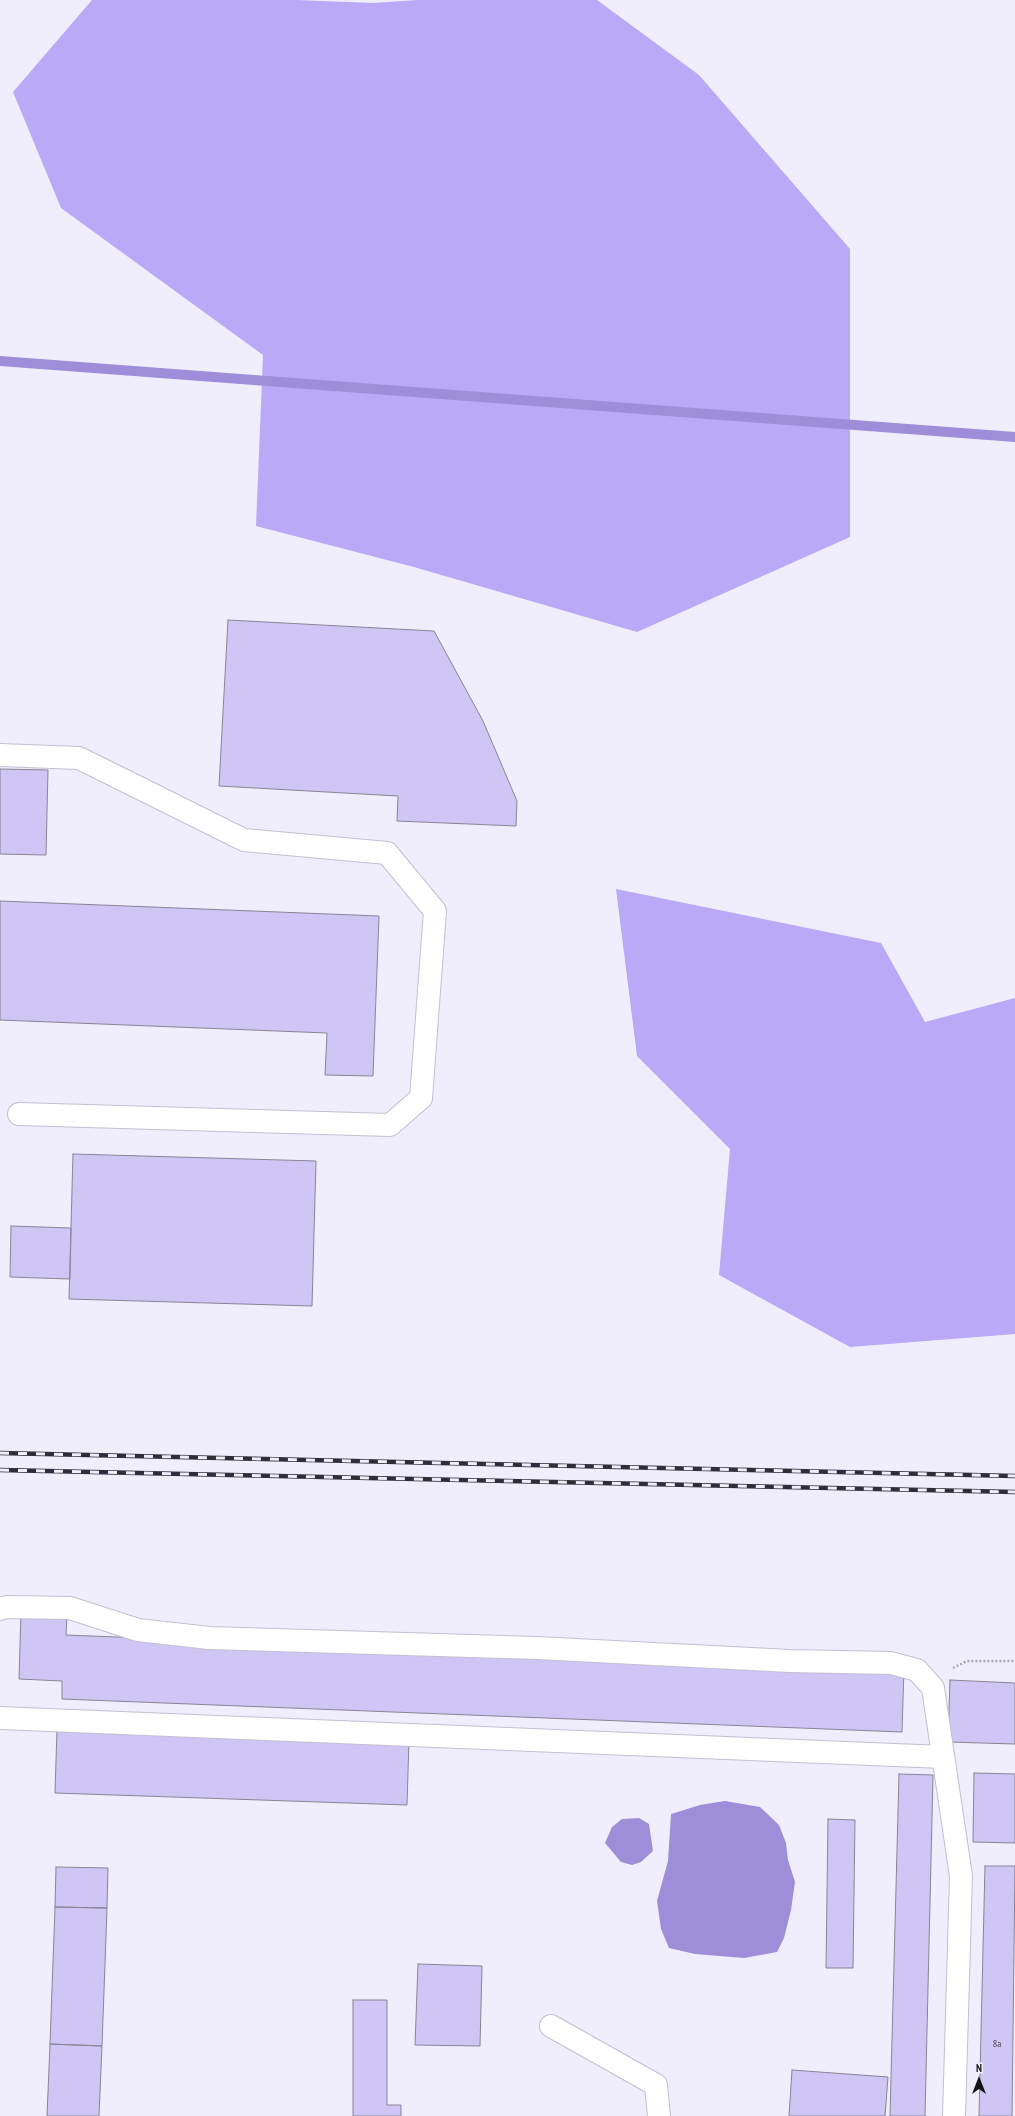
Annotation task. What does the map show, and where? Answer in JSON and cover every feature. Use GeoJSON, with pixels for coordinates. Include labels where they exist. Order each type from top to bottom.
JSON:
{"type":"FeatureCollection","features":[{"type":"Feature","properties":{"kind":"lane"},"geometry":{"type":"LineString","coordinates":[[0,755],[79,758],[244,840],[386,853],[435,911],[421,1098],[390,1125],[19,1114]]}},
{"type":"Feature","properties":{"kind":"lane"},"geometry":{"type":"LineString","coordinates":[[0,1609],[7,1607],[70,1608],[138,1630],[209,1638],[529,1647],[790,1661],[892,1663],[916,1670],[934,1688],[961,1876],[954,2116]]}},
{"type":"Feature","properties":{"kind":"lane"},"geometry":{"type":"LineString","coordinates":[[0,1718],[943,1757]]}},
{"type":"Feature","properties":{"kind":"lane"},"geometry":{"type":"LineString","coordinates":[[551,2026],[656,2085],[659,2116]]}},
{"type":"Feature","properties":{"kind":"path"},"geometry":{"type":"LineString","coordinates":[[926,1681],[967,1661],[1015,1661]]}},
{"type":"Feature","properties":{"kind":"shaded area"},"geometry":{"type":"Polygon","coordinates":[[[92,0],[296,0],[373,3],[417,0],[597,0],[699,75],[850,249],[850,537],[637,632],[414,567],[256,526],[263,355],[61,208],[13,92],[92,0]]]}},
{"type":"Feature","properties":{"kind":"shaded area"},"geometry":{"type":"Polygon","coordinates":[[[616,889],[881,943],[925,1022],[1015,998],[1015,1334],[850,1347],[719,1275],[730,1149],[637,1056],[616,889]]]}},
{"type":"Feature","properties":{"kind":"shaded area"},"geometry":{"type":"Polygon","coordinates":[[[725,1801],[760,1807],[779,1825],[786,1843],[788,1860],[795,1882],[791,1910],[784,1938],[777,1952],[744,1958],[695,1954],[669,1948],[661,1929],[657,1901],[668,1861],[671,1814],[700,1805],[725,1801]]]}},
{"type":"Feature","properties":{"kind":"shaded area"},"geometry":{"type":"Polygon","coordinates":[[[639,1818],[649,1824],[653,1851],[641,1862],[632,1865],[621,1862],[605,1843],[612,1827],[622,1819],[639,1818]]]}},
{"type":"Feature","properties":{"kind":"building"},"geometry":{"type":"Polygon","coordinates":[[[228,620],[434,631],[483,721],[517,801],[516,826],[397,821],[398,796],[219,786],[228,620]]]}},
{"type":"Feature","properties":{"kind":"building"},"geometry":{"type":"Polygon","coordinates":[[[0,769],[48,770],[46,855],[0,854],[0,769]]]}},
{"type":"Feature","properties":{"kind":"building"},"geometry":{"type":"Polygon","coordinates":[[[0,901],[379,916],[373,1076],[325,1075],[327,1033],[0,1020],[0,901]]]}},
{"type":"Feature","properties":{"kind":"building"},"geometry":{"type":"Polygon","coordinates":[[[73,1154],[316,1161],[312,1306],[69,1299],[73,1154]]]}},
{"type":"Feature","properties":{"kind":"building"},"geometry":{"type":"Polygon","coordinates":[[[11,1226],[71,1228],[70,1279],[10,1277],[11,1226]]]}},
{"type":"Feature","properties":{"kind":"building"},"geometry":{"type":"Polygon","coordinates":[[[21,1613],[67,1614],[66,1635],[904,1668],[902,1732],[62,1699],[62,1681],[19,1679],[21,1613]]]}},
{"type":"Feature","properties":{"kind":"building"},"geometry":{"type":"Polygon","coordinates":[[[950,1680],[1015,1683],[1015,1744],[948,1742],[950,1680]]]}},
{"type":"Feature","properties":{"kind":"building"},"geometry":{"type":"Polygon","coordinates":[[[57,1729],[409,1740],[407,1805],[55,1793],[57,1729]]]}},
{"type":"Feature","properties":{"kind":"building"},"geometry":{"type":"Polygon","coordinates":[[[974,1773],[1015,1774],[1015,1843],[973,1842],[974,1773]]]}},
{"type":"Feature","properties":{"kind":"building"},"geometry":{"type":"Polygon","coordinates":[[[899,1774],[933,1775],[925,2116],[890,2116],[899,1774]]]}},
{"type":"Feature","properties":{"kind":"building"},"geometry":{"type":"Polygon","coordinates":[[[828,1819],[855,1820],[853,1968],[826,1968],[828,1819]]]}},
{"type":"Feature","properties":{"kind":"building"},"geometry":{"type":"Polygon","coordinates":[[[985,1866],[1015,1866],[1012,2116],[979,2116],[985,1866]]]}},
{"type":"Feature","properties":{"kind":"building"},"geometry":{"type":"Polygon","coordinates":[[[56,1867],[108,1868],[107,1908],[55,1907],[56,1867]]]}},
{"type":"Feature","properties":{"kind":"building"},"geometry":{"type":"Polygon","coordinates":[[[55,1907],[107,1908],[102,2046],[50,2044],[55,1907]]]}},
{"type":"Feature","properties":{"kind":"building"},"geometry":{"type":"Polygon","coordinates":[[[418,1964],[482,1966],[480,2046],[415,2045],[418,1964]]]}},
{"type":"Feature","properties":{"kind":"building"},"geometry":{"type":"Polygon","coordinates":[[[353,2000],[387,2000],[387,2105],[401,2105],[401,2116],[353,2116],[353,2000]]]}},
{"type":"Feature","properties":{"kind":"building"},"geometry":{"type":"Polygon","coordinates":[[[50,2044],[102,2046],[99,2116],[47,2116],[50,2044]]]}},
{"type":"Feature","properties":{"kind":"building"},"geometry":{"type":"Polygon","coordinates":[[[792,2070],[888,2077],[885,2116],[789,2116],[792,2070]]]}},
{"type":"Feature","properties":{"kind":"waterway"},"geometry":{"type":"LineString","coordinates":[[0,361],[1015,437]]}},
{"type":"Feature","properties":{"kind":"railway"},"geometry":{"type":"LineString","coordinates":[[0,1453],[1015,1476]]}},
{"type":"Feature","properties":{"kind":"railway"},"geometry":{"type":"LineString","coordinates":[[0,1470],[1015,1492]]}}]}
